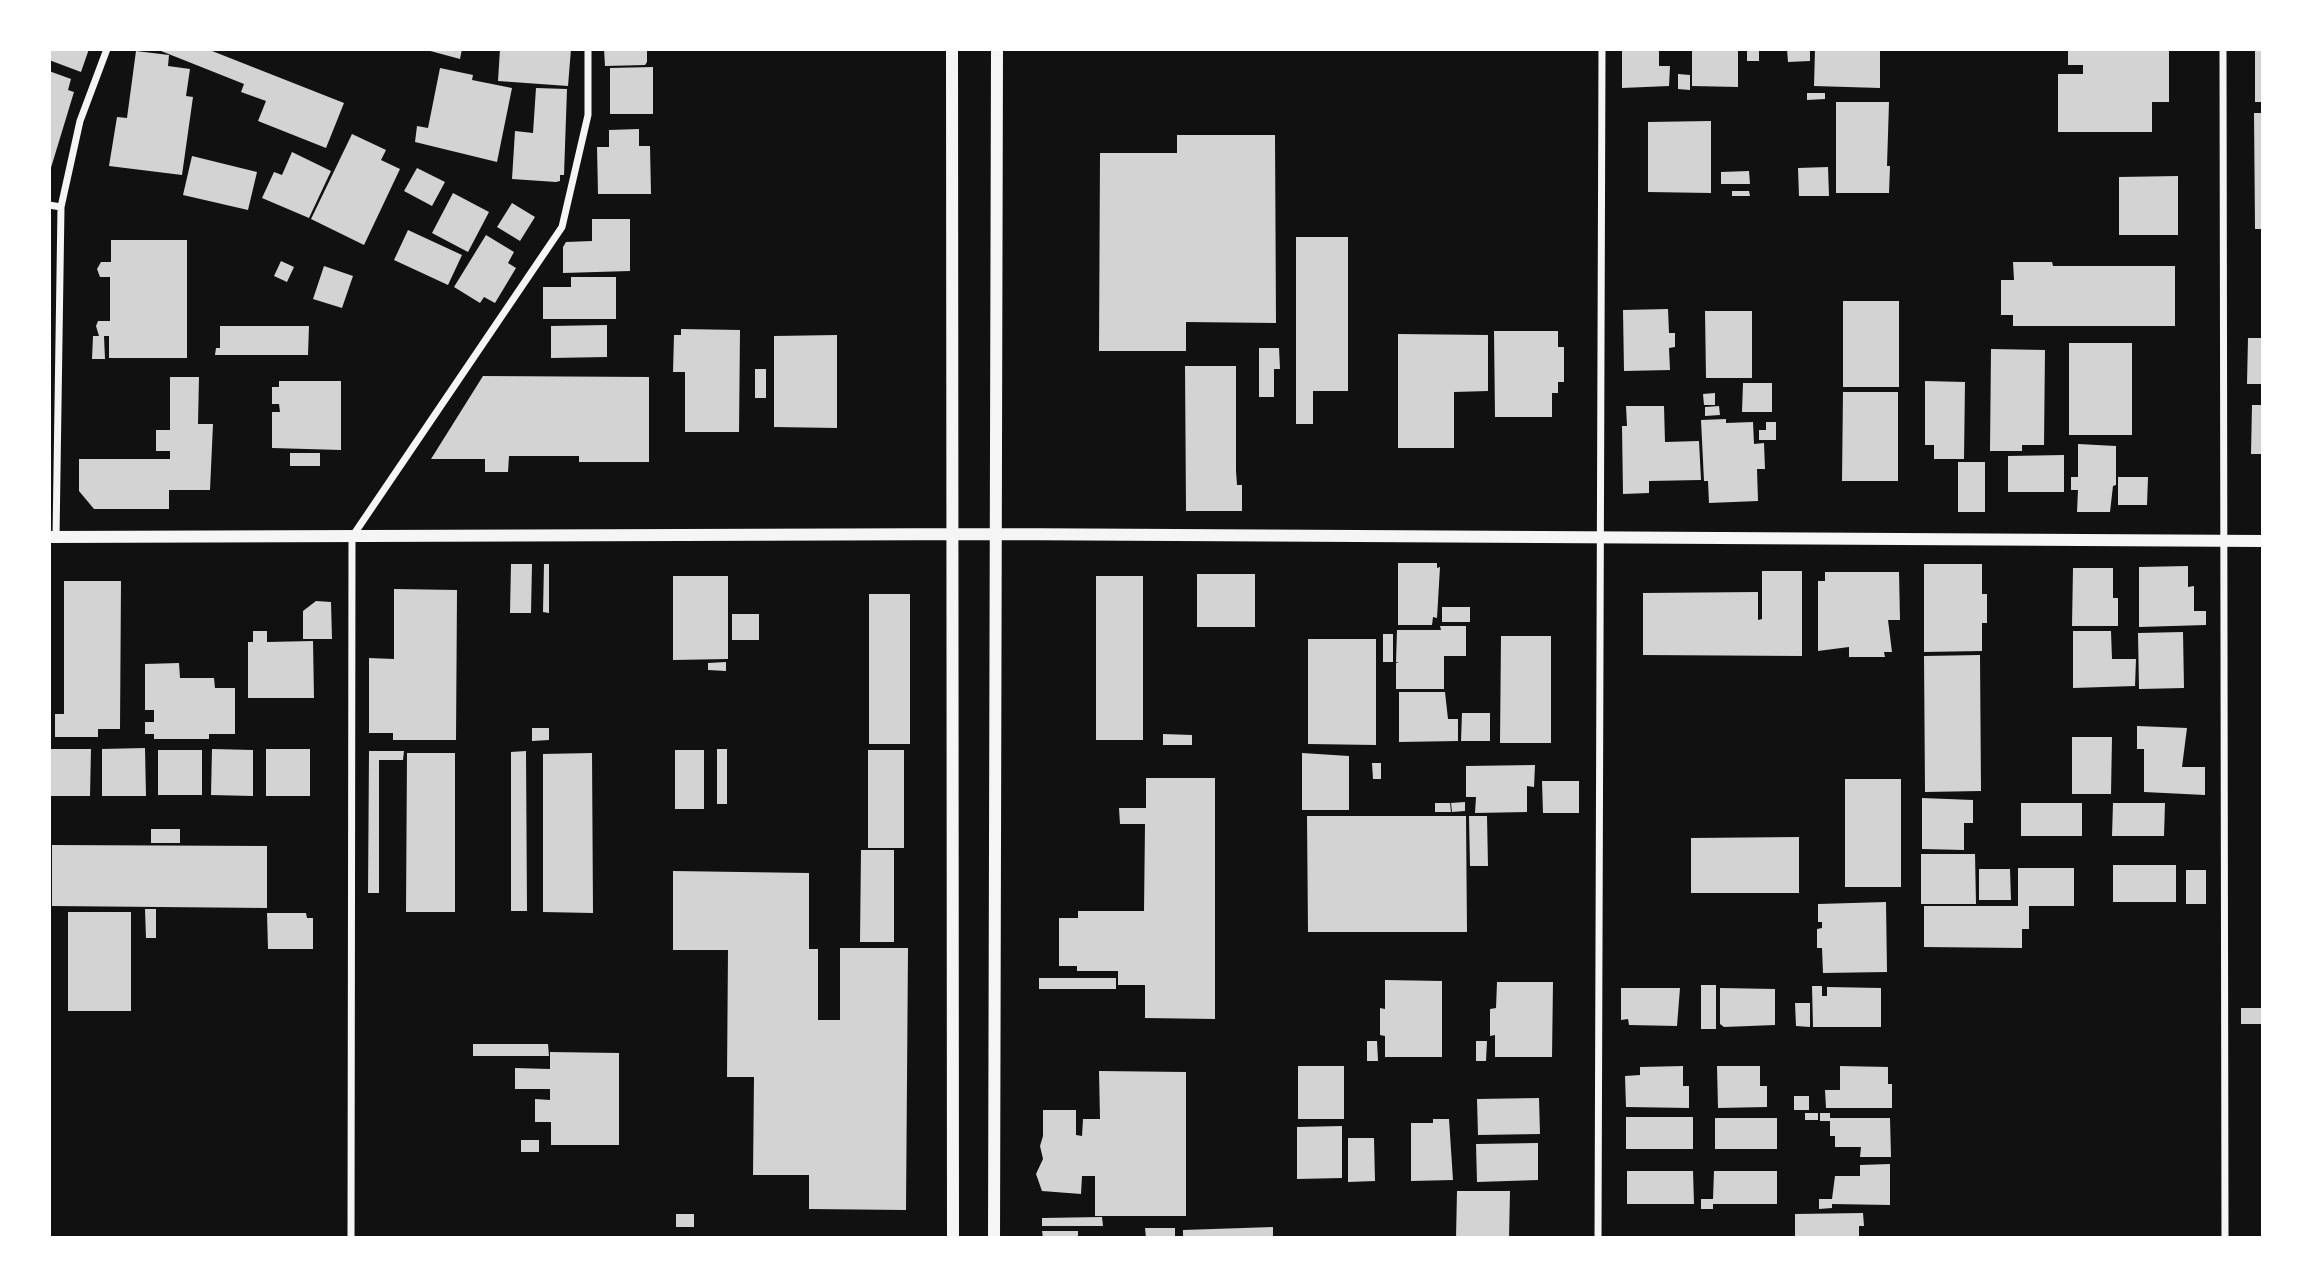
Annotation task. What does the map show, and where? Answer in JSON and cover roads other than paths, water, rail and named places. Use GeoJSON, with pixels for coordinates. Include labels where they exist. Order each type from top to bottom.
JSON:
{"type":"FeatureCollection","features":[{"type":"Feature","properties":{"kind":"street"},"geometry":{"type":"LineString","coordinates":[[107,49],[79,121],[61,207],[53,537],[995,534],[2263,541]]}},
{"type":"Feature","properties":{"kind":"street"},"geometry":{"type":"LineString","coordinates":[[351,1238],[352,537],[562,227],[588,115],[588,49]]}},
{"type":"Feature","properties":{"kind":"street"},"geometry":{"type":"LineString","coordinates":[[952,49],[953,1238]]}},
{"type":"Feature","properties":{"kind":"street"},"geometry":{"type":"LineString","coordinates":[[994,1238],[997,49]]}},
{"type":"Feature","properties":{"kind":"street"},"geometry":{"type":"LineString","coordinates":[[1598,1238],[1602,49]]}},
{"type":"Feature","properties":{"kind":"street"},"geometry":{"type":"LineString","coordinates":[[2223,49],[2225,1238]]}},
{"type":"Feature","properties":{"kind":"street"},"geometry":{"type":"LineString","coordinates":[[49,205],[61,207]]}}]}
